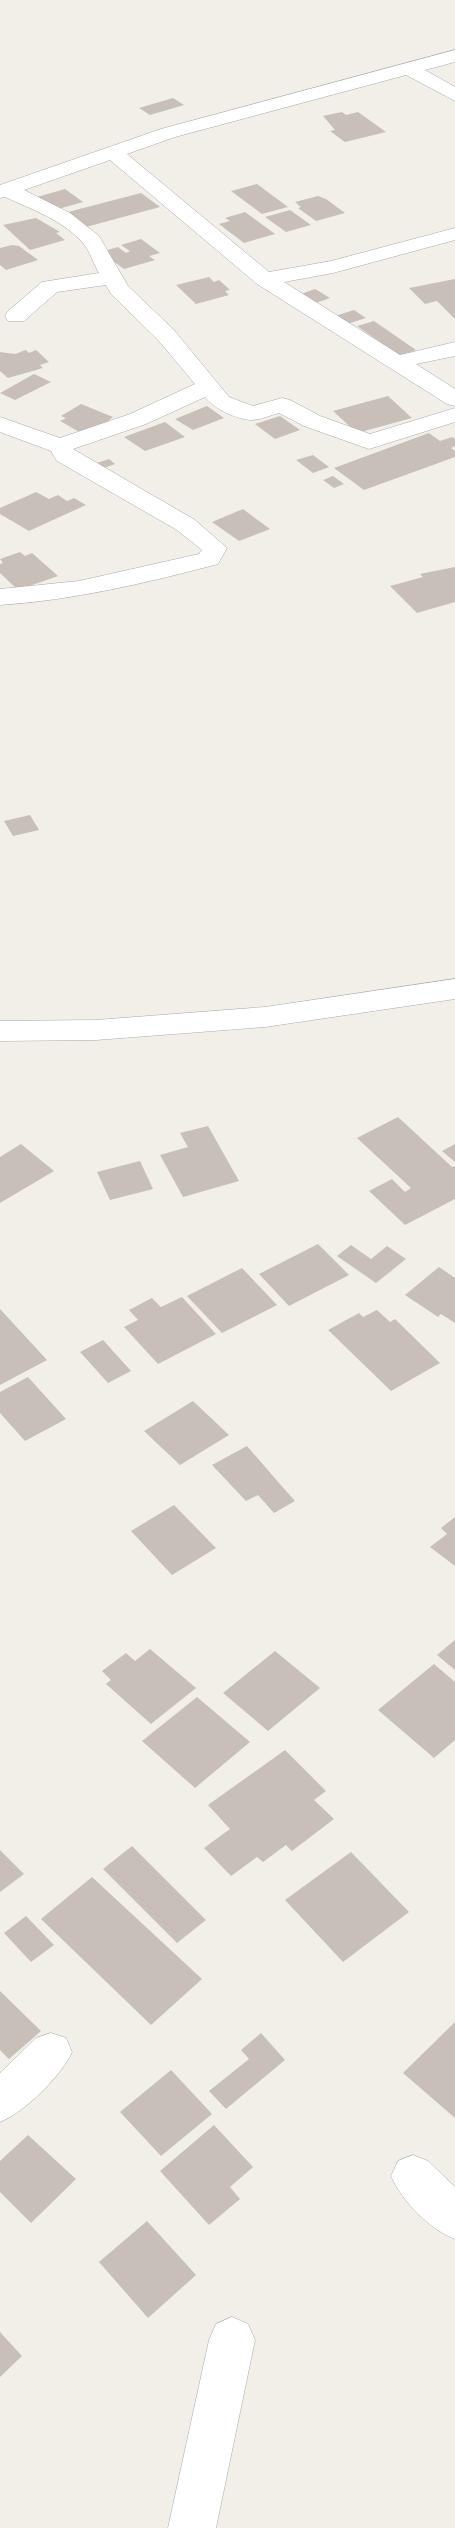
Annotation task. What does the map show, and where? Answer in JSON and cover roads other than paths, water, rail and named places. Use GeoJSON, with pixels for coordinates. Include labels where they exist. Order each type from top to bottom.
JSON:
{"type":"FeatureCollection","features":[{"type":"Feature","properties":{"kind":"street"},"geometry":{"type":"LineString","coordinates":[[2,184],[26,182],[168,133],[455,56]]}},
{"type":"Feature","properties":{"kind":"street"},"geometry":{"type":"LineString","coordinates":[[410,69],[455,95]]}},
{"type":"Feature","properties":{"kind":"street"},"geometry":{"type":"LineString","coordinates":[[111,151],[265,279],[455,399]]}},
{"type":"Feature","properties":{"kind":"street"},"geometry":{"type":"LineString","coordinates":[[2,184],[80,229],[93,242],[106,270],[113,277],[119,289],[138,305],[185,357],[206,387],[221,402],[252,413],[282,405],[312,421],[369,442],[455,415]]}},
{"type":"Feature","properties":{"kind":"street"},"geometry":{"type":"LineString","coordinates":[[265,279],[333,267],[455,234]]}},
{"type":"Feature","properties":{"kind":"street"},"geometry":{"type":"LineString","coordinates":[[16,316],[50,287],[113,277]]}},
{"type":"Feature","properties":{"kind":"street"},"geometry":{"type":"LineString","coordinates":[[397,362],[455,349]]}},
{"type":"Feature","properties":{"kind":"street"},"geometry":{"type":"LineString","coordinates":[[0,424],[60,446],[138,419],[186,399],[206,387]]}},
{"type":"Feature","properties":{"kind":"street"},"geometry":{"type":"LineString","coordinates":[[0,597],[43,595],[139,577],[209,559],[215,548],[186,525],[65,456],[60,446]]}},
{"type":"Feature","properties":{"kind":"street"},"geometry":{"type":"LineString","coordinates":[[0,1031],[96,1030],[265,1017],[455,989]]}},
{"type":"Feature","properties":{"kind":"street"},"geometry":{"type":"LineString","coordinates":[[0,2102],[51,2052]]}},
{"type":"Feature","properties":{"kind":"street"},"geometry":{"type":"LineString","coordinates":[[413,2176],[455,2218]]}},
{"type":"Feature","properties":{"kind":"street"},"geometry":{"type":"LineString","coordinates":[[192,2528],[232,2340]]}}]}
